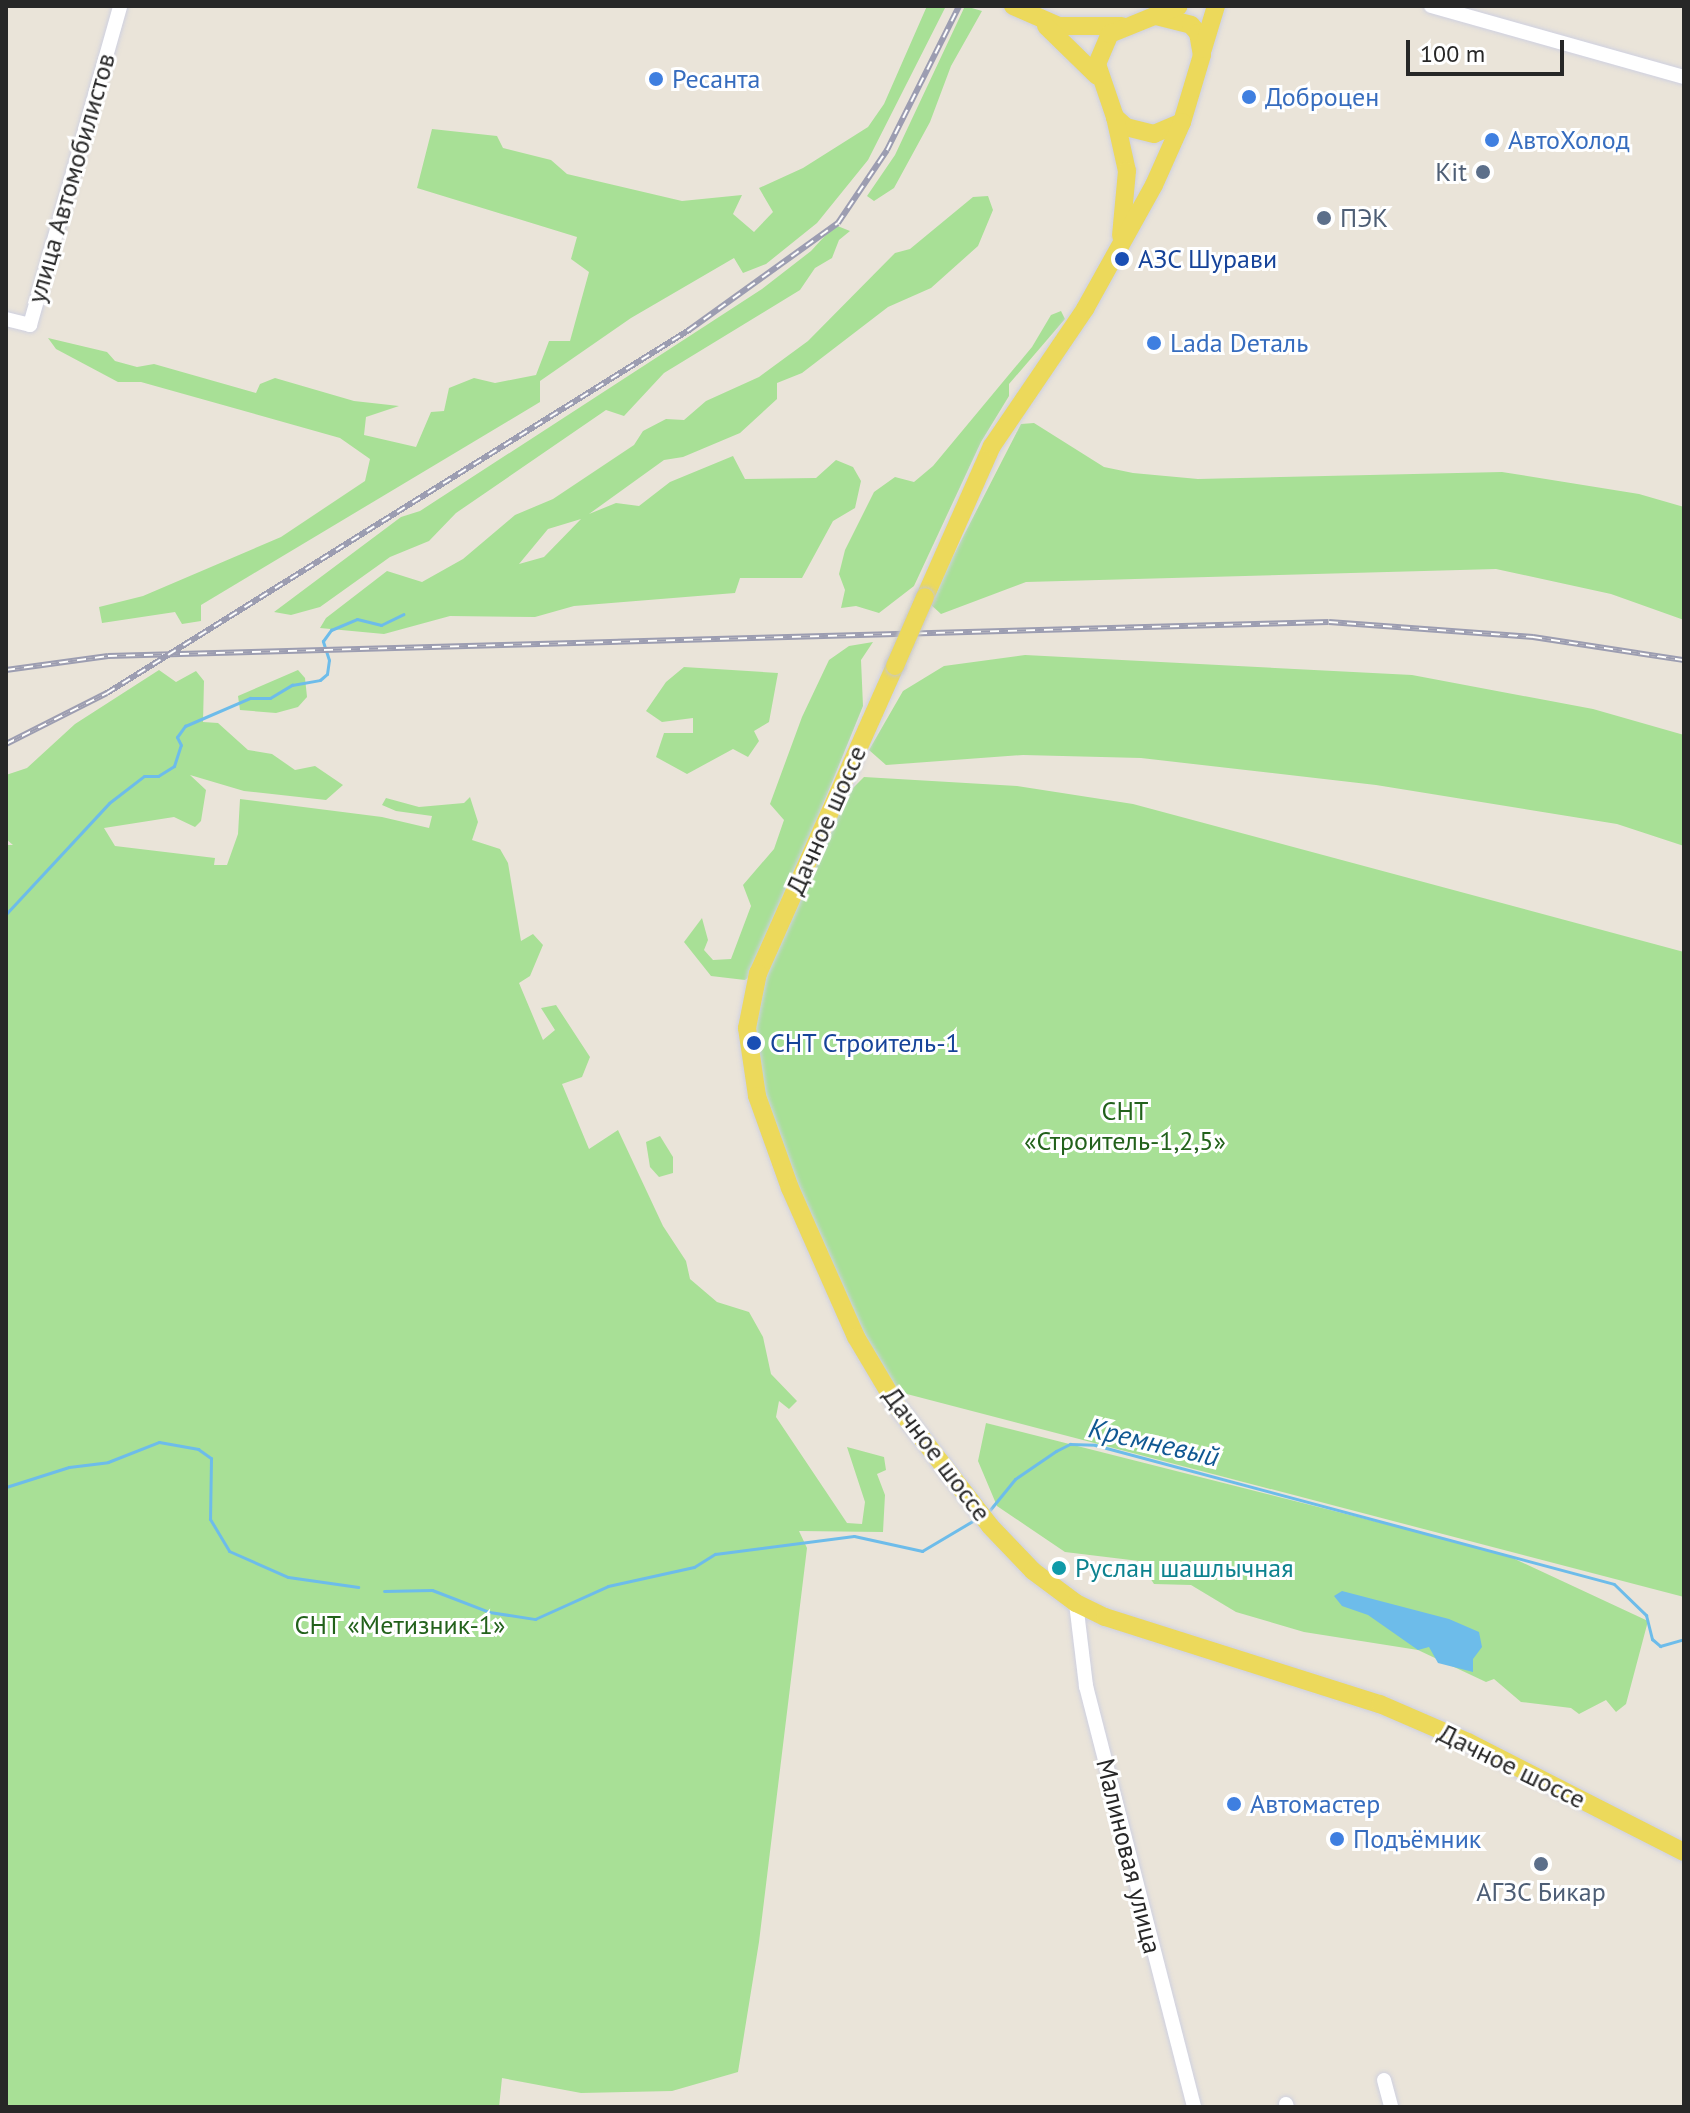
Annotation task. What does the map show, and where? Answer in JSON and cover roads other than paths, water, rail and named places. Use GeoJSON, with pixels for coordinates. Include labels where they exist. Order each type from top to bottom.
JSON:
{"type":"FeatureCollection","features":[{"type":"Feature","properties":{"kind":"main road"},"geometry":{"type":"LineString","coordinates":[[1013,6],[1065,40],[1097,76],[1115,117],[1127,171],[1119,247]]}},
{"type":"Feature","properties":{"kind":"main road"},"geometry":{"type":"LineString","coordinates":[[1034,17],[1082,29],[1122,26],[1179,6]]}},
{"type":"Feature","properties":{"kind":"main road"},"geometry":{"type":"LineString","coordinates":[[1115,117],[1126,127],[1154,134],[1182,122],[1216,6]]}},
{"type":"Feature","properties":{"kind":"main road"},"geometry":{"type":"LineString","coordinates":[[1156,16],[1191,25],[1198,33],[1202,55]]}},
{"type":"Feature","properties":{"kind":"main road"},"geometry":{"type":"LineString","coordinates":[[1097,76],[1104,43],[1122,26]]}},
{"type":"Feature","properties":{"kind":"main road","name":"Дачное шоссе"},"geometry":{"type":"LineString","coordinates":[[1182,122],[1085,309],[992,446],[758,973],[748,1008],[749,1051],[757,1096],[790,1188],[856,1337],[897,1406],[990,1526],[1033,1571],[1076,1603],[1105,1617],[1380,1704],[1468,1742],[1684,1852]]}},
{"type":"Feature","properties":{"kind":"street","name":"улица Автомобилистов"},"geometry":{"type":"LineString","coordinates":[[6,319],[30,325],[120,6]]}},
{"type":"Feature","properties":{"kind":"street"},"geometry":{"type":"LineString","coordinates":[[1431,6],[1684,77]]}},
{"type":"Feature","properties":{"kind":"street","name":"Малиновая улица"},"geometry":{"type":"LineString","coordinates":[[1076,1603],[1086,1686],[1194,2107]]}},
{"type":"Feature","properties":{"kind":"street"},"geometry":{"type":"LineString","coordinates":[[1384,2080],[1391,2107]]}},
{"type":"Feature","properties":{"kind":"water"},"geometry":{"type":"Polygon","coordinates":[[[1342,1591],[1449,1619],[1479,1632],[1482,1647],[1473,1659],[1473,1672],[1438,1663],[1429,1647],[1418,1650],[1368,1615],[1342,1606],[1334,1596],[1342,1591]]]}},
{"type":"Feature","properties":{"kind":"waterway"},"geometry":{"type":"LineString","coordinates":[[6,914],[109,803],[144,776],[158,776],[174,766],[181,745],[177,737],[185,726],[250,698],[270,698],[292,685],[320,680],[327,674],[329,660],[323,641],[331,630],[357,619],[381,625],[404,614]]}},
{"type":"Feature","properties":{"kind":"waterway","name":"Кремневый"},"geometry":{"type":"LineString","coordinates":[[6,1487],[69,1467],[108,1462],[159,1442],[198,1449],[211,1458],[210,1519],[229,1551],[288,1577],[358,1587]]}},
{"type":"Feature","properties":{"kind":"waterway","name":"Кремневый"},"geometry":{"type":"LineString","coordinates":[[989,1511],[1015,1479],[1056,1451],[1070,1444],[1095,1445],[1614,1584],[1646,1615],[1652,1639],[1660,1646],[1684,1639]]}},
{"type":"Feature","properties":{"kind":"waterway","name":"Кремневый"},"geometry":{"type":"LineString","coordinates":[[384,1591],[432,1590],[489,1612],[535,1619],[608,1586],[694,1567],[715,1554],[854,1536],[922,1551],[976,1519]]}},
{"type":"Feature","properties":{"kind":"railway"},"geometry":{"type":"LineString","coordinates":[[6,744],[107,693],[689,330],[838,223],[887,150],[959,6]]}},
{"type":"Feature","properties":{"kind":"railway"},"geometry":{"type":"LineString","coordinates":[[6,670],[108,656],[1329,622],[1533,637],[1684,660]]}},
{"type":"Feature","properties":{"kind":"place","name":"Ресанта"},"geometry":{"type":"Point","coordinates":[656,79]}},
{"type":"Feature","properties":{"kind":"place","name":"Доброцен"},"geometry":{"type":"Point","coordinates":[1249,97]}},
{"type":"Feature","properties":{"kind":"place","name":"АвтоХолод"},"geometry":{"type":"Point","coordinates":[1492,140]}},
{"type":"Feature","properties":{"kind":"place","name":"Kit"},"geometry":{"type":"Point","coordinates":[1483,172]}},
{"type":"Feature","properties":{"kind":"place","name":"ПЭК"},"geometry":{"type":"Point","coordinates":[1324,218]}},
{"type":"Feature","properties":{"kind":"place","name":"АЗС Шурави"},"geometry":{"type":"Point","coordinates":[1122,259]}},
{"type":"Feature","properties":{"kind":"place","name":"Lada Dеталь"},"geometry":{"type":"Point","coordinates":[1154,343]}},
{"type":"Feature","properties":{"kind":"place","name":"СНТ Строитель-1"},"geometry":{"type":"Point","coordinates":[754,1043]}},
{"type":"Feature","properties":{"kind":"place","name":"Руслан шашлычная"},"geometry":{"type":"Point","coordinates":[1059,1568]}},
{"type":"Feature","properties":{"kind":"place","name":"Автомастер"},"geometry":{"type":"Point","coordinates":[1234,1804]}},
{"type":"Feature","properties":{"kind":"place","name":"Подъёмник"},"geometry":{"type":"Point","coordinates":[1337,1839]}},
{"type":"Feature","properties":{"kind":"place","name":"АГЗС Бикар"},"geometry":{"type":"Point","coordinates":[1541,1864]}},
{"type":"Feature","properties":{"kind":"park label","name":"СНТ «Строитель-1,2,5»"},"geometry":{"type":"Point","coordinates":[1125,1126]}},
{"type":"Feature","properties":{"kind":"park label","name":"СНТ «Метизник-1»"},"geometry":{"type":"Point","coordinates":[400,1625]}}]}
